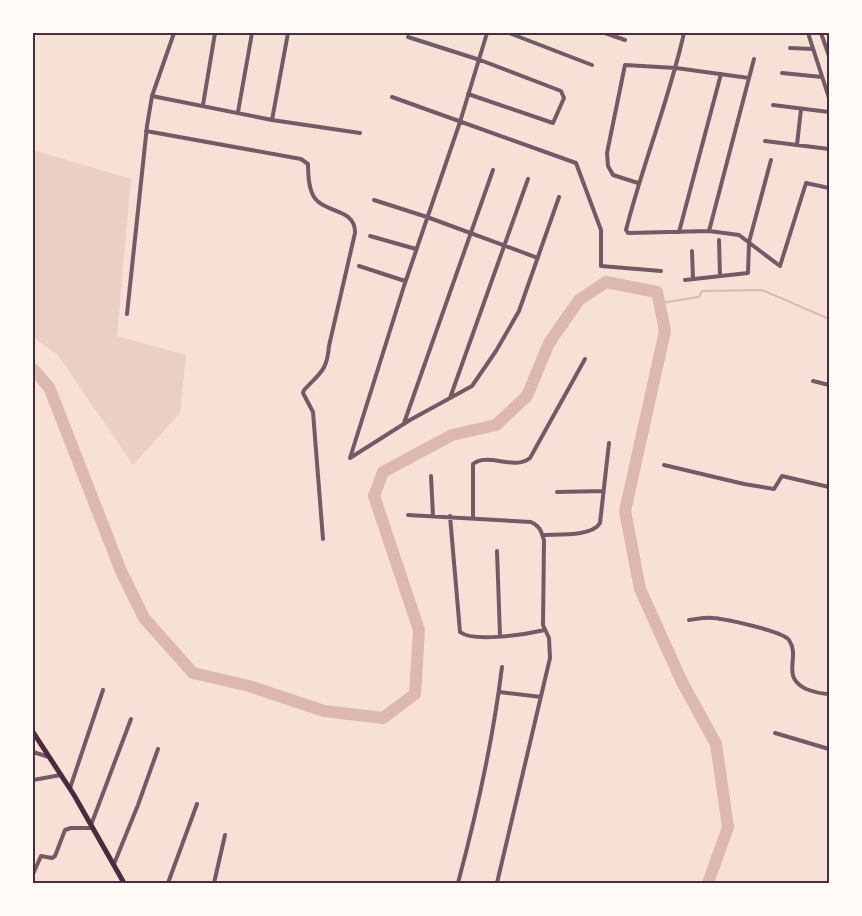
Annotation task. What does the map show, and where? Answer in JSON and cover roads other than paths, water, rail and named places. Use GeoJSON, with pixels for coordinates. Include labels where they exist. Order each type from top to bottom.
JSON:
{"type":"FeatureCollection","features":[{"type":"Feature","properties":{"kind":"main road"},"geometry":{"type":"LineString","coordinates":[[33,732],[70,789],[124,883]]}},
{"type":"Feature","properties":{"kind":"street"},"geometry":{"type":"LineString","coordinates":[[127,314],[152,96],[174,33]]}},
{"type":"Feature","properties":{"kind":"street"},"geometry":{"type":"LineString","coordinates":[[203,105],[215,33]]}},
{"type":"Feature","properties":{"kind":"street"},"geometry":{"type":"LineString","coordinates":[[238,112],[252,33]]}},
{"type":"Feature","properties":{"kind":"street"},"geometry":{"type":"LineString","coordinates":[[272,120],[288,33]]}},
{"type":"Feature","properties":{"kind":"street"},"geometry":{"type":"LineString","coordinates":[[487,33],[460,122],[405,281],[350,458],[404,424],[472,386],[519,311],[559,197]]}},
{"type":"Feature","properties":{"kind":"street"},"geometry":{"type":"LineString","coordinates":[[509,33],[592,65]]}},
{"type":"Feature","properties":{"kind":"street"},"geometry":{"type":"LineString","coordinates":[[605,33],[625,40]]}},
{"type":"Feature","properties":{"kind":"street"},"geometry":{"type":"LineString","coordinates":[[684,33],[676,69],[638,183],[627,233],[710,231],[739,235],[780,266],[806,183],[829,188]]}},
{"type":"Feature","properties":{"kind":"street"},"geometry":{"type":"LineString","coordinates":[[808,33],[829,98]]}},
{"type":"Feature","properties":{"kind":"street"},"geometry":{"type":"LineString","coordinates":[[821,33],[829,56]]}},
{"type":"Feature","properties":{"kind":"street"},"geometry":{"type":"LineString","coordinates":[[408,37],[479,59],[561,91],[564,98],[553,123],[468,94]]}},
{"type":"Feature","properties":{"kind":"street"},"geometry":{"type":"LineString","coordinates":[[790,48],[813,49]]}},
{"type":"Feature","properties":{"kind":"street"},"geometry":{"type":"LineString","coordinates":[[710,231],[754,59]]}},
{"type":"Feature","properties":{"kind":"street"},"geometry":{"type":"LineString","coordinates":[[638,183],[613,175],[608,166],[607,153],[625,65],[749,78]]}},
{"type":"Feature","properties":{"kind":"street"},"geometry":{"type":"LineString","coordinates":[[782,73],[822,77]]}},
{"type":"Feature","properties":{"kind":"street"},"geometry":{"type":"LineString","coordinates":[[679,232],[721,74]]}},
{"type":"Feature","properties":{"kind":"street"},"geometry":{"type":"LineString","coordinates":[[152,96],[272,120],[360,133]]}},
{"type":"Feature","properties":{"kind":"street"},"geometry":{"type":"LineString","coordinates":[[392,97],[576,163],[601,230],[601,266],[661,271]]}},
{"type":"Feature","properties":{"kind":"street"},"geometry":{"type":"LineString","coordinates":[[772,105],[829,112]]}},
{"type":"Feature","properties":{"kind":"street"},"geometry":{"type":"LineString","coordinates":[[796,145],[801,109]]}},
{"type":"Feature","properties":{"kind":"street"},"geometry":{"type":"LineString","coordinates":[[147,131],[301,159],[308,164],[313,196],[318,201],[350,217],[354,222],[355,233],[329,346],[328,362],[303,393],[313,412],[322,539]]}},
{"type":"Feature","properties":{"kind":"street"},"geometry":{"type":"LineString","coordinates":[[765,141],[829,149]]}},
{"type":"Feature","properties":{"kind":"street"},"geometry":{"type":"LineString","coordinates":[[685,280],[748,273],[749,242],[771,160]]}},
{"type":"Feature","properties":{"kind":"street"},"geometry":{"type":"LineString","coordinates":[[404,424],[493,170]]}},
{"type":"Feature","properties":{"kind":"street"},"geometry":{"type":"LineString","coordinates":[[450,398],[528,179]]}},
{"type":"Feature","properties":{"kind":"street"},"geometry":{"type":"LineString","coordinates":[[375,200],[505,244],[538,258]]}},
{"type":"Feature","properties":{"kind":"street"},"geometry":{"type":"LineString","coordinates":[[370,236],[416,249]]}},
{"type":"Feature","properties":{"kind":"street"},"geometry":{"type":"LineString","coordinates":[[719,240],[720,276]]}},
{"type":"Feature","properties":{"kind":"street"},"geometry":{"type":"LineString","coordinates":[[692,251],[693,279]]}},
{"type":"Feature","properties":{"kind":"street"},"geometry":{"type":"LineString","coordinates":[[359,266],[405,281]]}},
{"type":"Feature","properties":{"kind":"street"},"geometry":{"type":"LineString","coordinates":[[473,519],[473,464],[481,460],[521,463],[530,458],[585,359]]}},
{"type":"Feature","properties":{"kind":"street"},"geometry":{"type":"LineString","coordinates":[[813,381],[829,385]]}},
{"type":"Feature","properties":{"kind":"street"},"geometry":{"type":"LineString","coordinates":[[543,535],[586,532],[598,527],[609,443]]}},
{"type":"Feature","properties":{"kind":"street"},"geometry":{"type":"LineString","coordinates":[[664,465],[774,489],[782,476],[829,487]]}},
{"type":"Feature","properties":{"kind":"street"},"geometry":{"type":"LineString","coordinates":[[431,476],[433,516]]}},
{"type":"Feature","properties":{"kind":"street"},"geometry":{"type":"LineString","coordinates":[[557,492],[603,491]]}},
{"type":"Feature","properties":{"kind":"street"},"geometry":{"type":"LineString","coordinates":[[408,515],[531,522],[543,535],[543,625],[549,638],[550,658],[497,883]]}},
{"type":"Feature","properties":{"kind":"street"},"geometry":{"type":"LineString","coordinates":[[450,516],[460,633],[473,637],[545,630]]}},
{"type":"Feature","properties":{"kind":"street"},"geometry":{"type":"LineString","coordinates":[[497,550],[500,636]]}},
{"type":"Feature","properties":{"kind":"street"},"geometry":{"type":"LineString","coordinates":[[689,620],[724,619],[786,637],[790,641],[793,678],[797,684],[811,691],[829,694]]}},
{"type":"Feature","properties":{"kind":"street"},"geometry":{"type":"LineString","coordinates":[[458,883],[473,829],[502,667]]}},
{"type":"Feature","properties":{"kind":"street"},"geometry":{"type":"LineString","coordinates":[[70,789],[103,690]]}},
{"type":"Feature","properties":{"kind":"street"},"geometry":{"type":"LineString","coordinates":[[499,692],[541,697]]}},
{"type":"Feature","properties":{"kind":"street"},"geometry":{"type":"LineString","coordinates":[[33,874],[41,856],[52,858],[56,856],[65,830],[92,827],[131,719]]}},
{"type":"Feature","properties":{"kind":"street"},"geometry":{"type":"LineString","coordinates":[[775,733],[829,750]]}},
{"type":"Feature","properties":{"kind":"street"},"geometry":{"type":"LineString","coordinates":[[114,864],[158,748]]}},
{"type":"Feature","properties":{"kind":"street"},"geometry":{"type":"LineString","coordinates":[[33,752],[50,758]]}},
{"type":"Feature","properties":{"kind":"street"},"geometry":{"type":"LineString","coordinates":[[33,780],[61,775]]}},
{"type":"Feature","properties":{"kind":"street"},"geometry":{"type":"LineString","coordinates":[[168,883],[197,804]]}},
{"type":"Feature","properties":{"kind":"street"},"geometry":{"type":"LineString","coordinates":[[214,883],[225,835]]}},
{"type":"Feature","properties":{"kind":"waterway"},"geometry":{"type":"LineString","coordinates":[[33,369],[49,387],[121,571],[144,618],[193,673],[249,686],[324,711],[383,718],[415,694],[419,630],[374,496],[383,472],[452,435],[496,425],[527,396],[549,343],[579,300],[606,282],[657,292],[665,331],[625,511],[640,589],[682,682],[716,744],[728,827],[708,883]]}},
{"type":"Feature","properties":{"kind":"waterway"},"geometry":{"type":"LineString","coordinates":[[660,303],[699,297],[702,291],[762,290],[829,319]]}}]}
